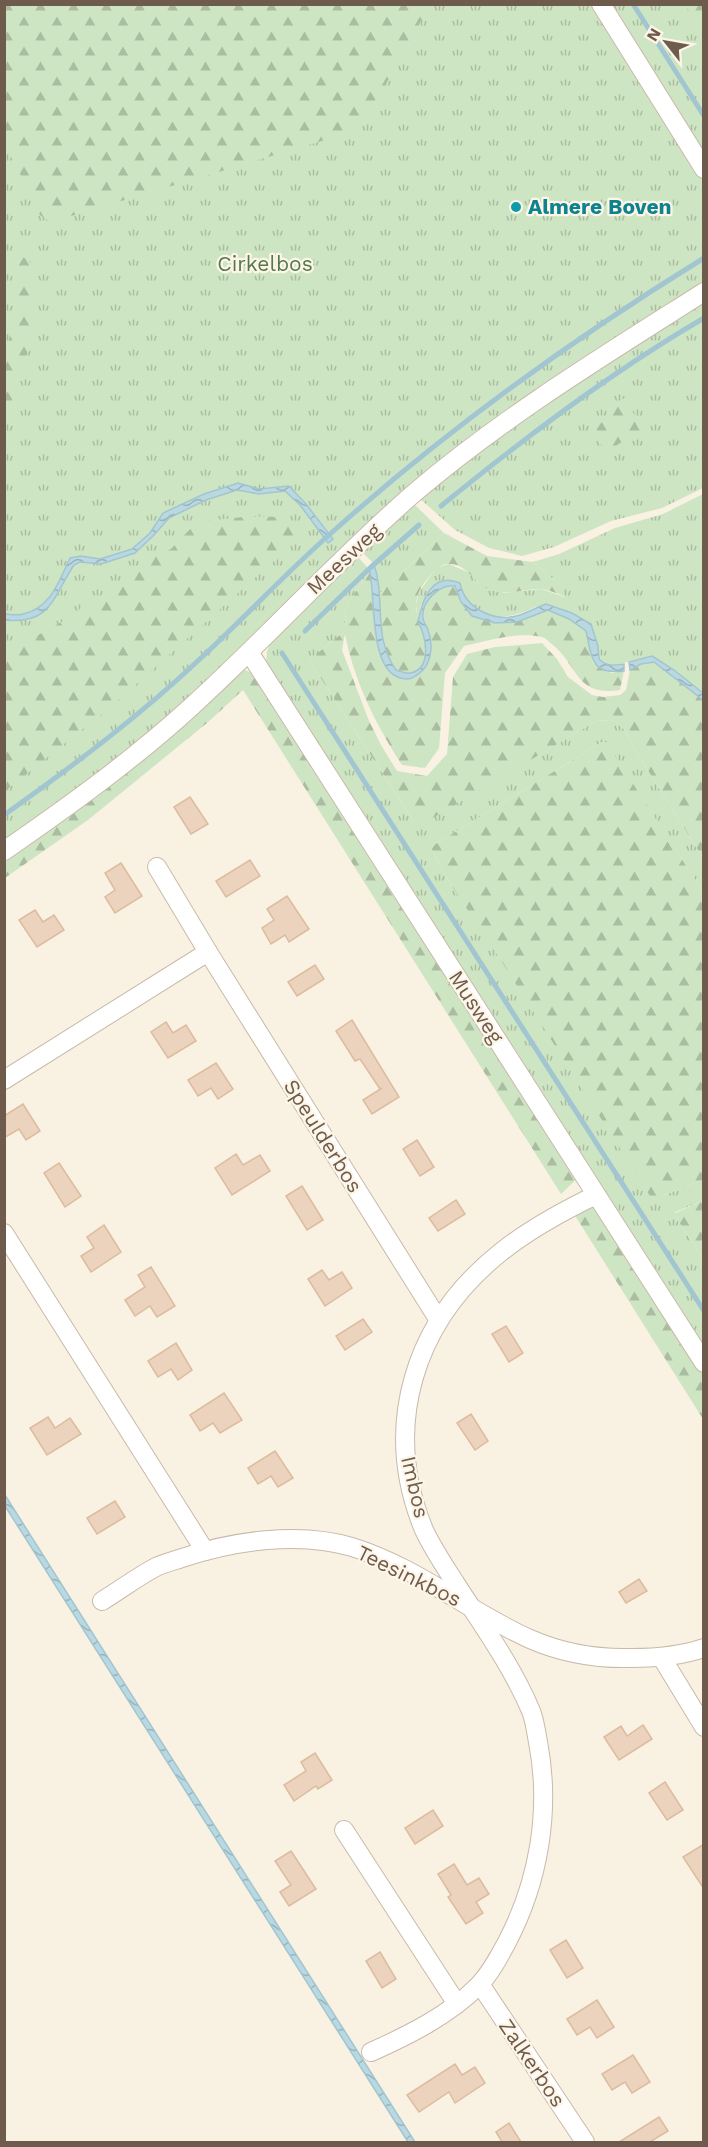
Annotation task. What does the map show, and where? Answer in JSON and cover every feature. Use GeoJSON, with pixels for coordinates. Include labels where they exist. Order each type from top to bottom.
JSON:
{"type":"FeatureCollection","features":[{"type":"Feature","properties":{"kind":"street"},"geometry":{"type":"LineString","coordinates":[[600,4],[704,169]]}},
{"type":"Feature","properties":{"kind":"street","name":"Meesweg"},"geometry":{"type":"LineString","coordinates":[[4,851],[70,805],[190,708],[354,548],[434,477],[547,394],[704,292]]}},
{"type":"Feature","properties":{"kind":"street","name":"Musweg"},"geometry":{"type":"LineString","coordinates":[[249,652],[704,1363]]}},
{"type":"Feature","properties":{"kind":"street","name":"Speulderbos"},"geometry":{"type":"LineString","coordinates":[[157,867],[438,1319]]}},
{"type":"Feature","properties":{"kind":"street"},"geometry":{"type":"LineString","coordinates":[[4,1080],[208,952]]}},
{"type":"Feature","properties":{"kind":"street","name":"Imbos"},"geometry":{"type":"LineString","coordinates":[[471,1607],[425,1531],[407,1470],[405,1443],[409,1395],[420,1360],[438,1319],[471,1279],[501,1252],[554,1215],[596,1195]]}},
{"type":"Feature","properties":{"kind":"street"},"geometry":{"type":"LineString","coordinates":[[4,1233],[205,1551]]}},
{"type":"Feature","properties":{"kind":"street","name":"Teesinkbos"},"geometry":{"type":"LineString","coordinates":[[102,1601],[157,1566],[205,1551],[265,1540],[318,1541],[351,1547],[391,1562],[471,1607],[511,1670],[533,1714],[542,1761],[542,1826],[534,1875],[518,1920],[499,1956],[480,1984],[457,2004],[399,2040],[371,2052]]}},
{"type":"Feature","properties":{"kind":"street"},"geometry":{"type":"LineString","coordinates":[[471,1607],[531,1640],[562,1650],[606,1658],[662,1658],[704,1648]]}},
{"type":"Feature","properties":{"kind":"street"},"geometry":{"type":"LineString","coordinates":[[662,1658],[704,1727]]}},
{"type":"Feature","properties":{"kind":"street"},"geometry":{"type":"LineString","coordinates":[[344,1830],[457,2004]]}},
{"type":"Feature","properties":{"kind":"street","name":"Zalkerbos"},"geometry":{"type":"LineString","coordinates":[[480,1984],[585,2142]]}},
{"type":"Feature","properties":{"kind":"green space"},"geometry":{"type":"Polygon","coordinates":[[[4,5],[430,5],[368,112],[345,134],[51,222],[35,209],[27,187],[5,146],[4,5]]]}},
{"type":"Feature","properties":{"kind":"green space","name":"Cirkelbos"},"geometry":{"type":"Polygon","coordinates":[[[5,5],[703,5],[703,290],[485,431],[177,711],[68,800],[5,844],[5,5]]]}},
{"type":"Feature","properties":{"kind":"green space"},"geometry":{"type":"Polygon","coordinates":[[[685,5],[703,5],[703,34],[685,5]]]}},
{"type":"Feature","properties":{"kind":"green space"},"geometry":{"type":"Polygon","coordinates":[[[18,256],[29,259],[35,296],[34,317],[26,360],[5,415],[5,357],[13,321],[14,291],[11,264],[18,256]]]}},
{"type":"Feature","properties":{"kind":"green space"},"geometry":{"type":"Polygon","coordinates":[[[703,303],[703,488],[662,508],[611,521],[554,547],[522,556],[489,548],[455,530],[418,497],[522,419],[703,303]]]}},
{"type":"Feature","properties":{"kind":"green space"},"geometry":{"type":"Polygon","coordinates":[[[623,398],[644,428],[606,452],[593,432],[623,398]]]}},
{"type":"Feature","properties":{"kind":"green space"},"geometry":{"type":"Polygon","coordinates":[[[703,494],[703,693],[674,670],[638,659],[612,666],[604,664],[599,659],[598,646],[591,624],[535,607],[514,615],[494,616],[476,608],[462,591],[421,605],[418,622],[416,604],[419,592],[436,568],[449,564],[470,573],[478,582],[504,593],[541,589],[565,597],[553,579],[533,562],[559,554],[615,528],[663,514],[703,494]]]}},
{"type":"Feature","properties":{"kind":"green space"},"geometry":{"type":"Polygon","coordinates":[[[412,502],[444,533],[379,594],[375,565],[361,551],[412,502]]]}},
{"type":"Feature","properties":{"kind":"green space"},"geometry":{"type":"Polygon","coordinates":[[[243,517],[283,519],[303,535],[112,706],[5,791],[5,645],[22,644],[67,619],[88,602],[106,594],[147,560],[171,549],[197,522],[243,517]]]}},
{"type":"Feature","properties":{"kind":"green space"},"geometry":{"type":"Polygon","coordinates":[[[444,533],[487,556],[533,562],[553,579],[566,597],[542,589],[494,591],[482,585],[455,564],[442,566],[424,583],[416,601],[417,616],[426,636],[423,662],[415,671],[404,673],[396,670],[387,652],[382,634],[379,594],[444,533]]]}},
{"type":"Feature","properties":{"kind":"green space"},"geometry":{"type":"Polygon","coordinates":[[[356,555],[370,570],[346,606],[345,631],[309,660],[411,817],[421,824],[596,721],[613,720],[625,730],[632,745],[703,858],[703,892],[605,742],[431,848],[446,877],[661,1196],[703,1180],[703,1201],[675,1212],[675,1216],[703,1258],[703,1346],[266,665],[267,651],[274,637],[356,555]]]}},
{"type":"Feature","properties":{"kind":"green space"},"geometry":{"type":"Polygon","coordinates":[[[370,570],[376,639],[392,674],[413,678],[427,665],[429,636],[423,613],[432,595],[449,586],[455,586],[472,616],[495,623],[506,623],[548,610],[569,619],[586,631],[593,662],[611,673],[624,671],[620,690],[606,691],[586,685],[562,654],[542,637],[513,636],[464,646],[445,673],[439,748],[425,768],[402,765],[383,734],[360,686],[345,634],[342,650],[369,721],[397,771],[427,776],[447,754],[453,677],[467,654],[495,647],[542,643],[557,659],[568,677],[592,695],[603,697],[620,695],[626,690],[630,670],[641,664],[654,662],[703,700],[703,858],[632,745],[625,730],[613,720],[596,721],[421,825],[411,817],[309,660],[345,631],[346,606],[370,570]]]}},
{"type":"Feature","properties":{"kind":"green space"},"geometry":{"type":"Polygon","coordinates":[[[245,670],[257,675],[579,1177],[561,1194],[243,690],[207,723],[88,820],[5,878],[4,857],[237,673],[245,670]]]}},
{"type":"Feature","properties":{"kind":"green space"},"geometry":{"type":"Polygon","coordinates":[[[602,742],[606,742],[703,892],[703,1180],[661,1196],[650,1196],[446,877],[431,848],[602,742]]]}},
{"type":"Feature","properties":{"kind":"green space"},"geometry":{"type":"Polygon","coordinates":[[[704,1201],[703,1258],[675,1213],[704,1201]]]}},
{"type":"Feature","properties":{"kind":"green space"},"geometry":{"type":"Polygon","coordinates":[[[598,1206],[703,1373],[703,1419],[574,1214],[598,1206]]]}},
{"type":"Feature","properties":{"kind":"water"},"geometry":{"type":"Polygon","coordinates":[[[238,483],[259,489],[289,486],[333,539],[328,543],[300,505],[285,491],[259,494],[237,490],[206,500],[169,518],[135,553],[101,564],[80,562],[74,565],[49,606],[42,613],[33,618],[5,620],[5,614],[19,615],[41,606],[58,584],[70,558],[81,556],[100,559],[132,549],[150,533],[163,513],[204,494],[238,483]]]}},
{"type":"Feature","properties":{"kind":"water"},"geometry":{"type":"Polygon","coordinates":[[[374,564],[384,644],[396,670],[410,673],[422,665],[426,651],[418,622],[422,605],[425,597],[435,585],[450,580],[460,583],[468,600],[475,607],[491,615],[510,617],[546,604],[572,613],[591,624],[598,646],[599,659],[608,664],[624,664],[624,671],[613,672],[599,667],[592,657],[586,631],[569,619],[548,610],[517,622],[495,623],[472,616],[461,602],[455,586],[449,586],[438,591],[428,600],[423,612],[423,620],[430,635],[431,646],[426,666],[411,678],[394,675],[385,665],[379,651],[369,569],[374,564]]]}},
{"type":"Feature","properties":{"kind":"water"},"geometry":{"type":"Polygon","coordinates":[[[652,656],[703,693],[703,700],[654,662],[641,664],[630,670],[629,662],[652,656]]]}},
{"type":"Feature","properties":{"kind":"water"},"geometry":{"type":"Polygon","coordinates":[[[5,1495],[415,2142],[408,2142],[5,1506],[5,1495]]]}},
{"type":"Feature","properties":{"kind":"building"},"geometry":{"type":"Polygon","coordinates":[[[190,797],[208,824],[191,834],[174,807],[190,797]]]}},
{"type":"Feature","properties":{"kind":"building"},"geometry":{"type":"Polygon","coordinates":[[[250,860],[260,876],[226,897],[216,881],[250,860]]]}},
{"type":"Feature","properties":{"kind":"building"},"geometry":{"type":"Polygon","coordinates":[[[121,863],[142,896],[115,913],[105,897],[115,890],[105,873],[121,863]]]}},
{"type":"Feature","properties":{"kind":"building"},"geometry":{"type":"Polygon","coordinates":[[[287,896],[309,929],[289,942],[285,935],[271,944],[262,928],[274,920],[267,909],[287,896]]]}},
{"type":"Feature","properties":{"kind":"building"},"geometry":{"type":"Polygon","coordinates":[[[35,910],[43,922],[54,915],[64,930],[37,947],[19,920],[35,910]]]}},
{"type":"Feature","properties":{"kind":"building"},"geometry":{"type":"Polygon","coordinates":[[[315,965],[324,979],[297,996],[288,982],[315,965]]]}},
{"type":"Feature","properties":{"kind":"building"},"geometry":{"type":"Polygon","coordinates":[[[352,1020],[399,1097],[372,1114],[363,1100],[382,1088],[380,1089],[360,1059],[355,1061],[336,1031],[352,1020]]]}},
{"type":"Feature","properties":{"kind":"building"},"geometry":{"type":"Polygon","coordinates":[[[166,1022],[173,1033],[186,1025],[196,1041],[168,1058],[151,1032],[166,1022]]]}},
{"type":"Feature","properties":{"kind":"building"},"geometry":{"type":"Polygon","coordinates":[[[216,1063],[233,1089],[218,1099],[211,1088],[198,1096],[188,1080],[216,1063]]]}},
{"type":"Feature","properties":{"kind":"building"},"geometry":{"type":"Polygon","coordinates":[[[23,1104],[40,1131],[26,1140],[19,1129],[4,1138],[4,1116],[23,1104]]]}},
{"type":"Feature","properties":{"kind":"building"},"geometry":{"type":"Polygon","coordinates":[[[417,1140],[434,1167],[420,1176],[403,1149],[417,1140]]]}},
{"type":"Feature","properties":{"kind":"building"},"geometry":{"type":"Polygon","coordinates":[[[236,1154],[243,1165],[260,1155],[270,1171],[232,1195],[215,1168],[236,1154]]]}},
{"type":"Feature","properties":{"kind":"building"},"geometry":{"type":"Polygon","coordinates":[[[59,1163],[81,1196],[65,1207],[44,1173],[59,1163]]]}},
{"type":"Feature","properties":{"kind":"building"},"geometry":{"type":"Polygon","coordinates":[[[302,1186],[323,1220],[307,1230],[286,1196],[302,1186]]]}},
{"type":"Feature","properties":{"kind":"building"},"geometry":{"type":"Polygon","coordinates":[[[456,1200],[465,1214],[438,1231],[429,1218],[456,1200]]]}},
{"type":"Feature","properties":{"kind":"building"},"geometry":{"type":"Polygon","coordinates":[[[104,1225],[121,1252],[91,1272],[81,1256],[94,1248],[87,1237],[104,1225]]]}},
{"type":"Feature","properties":{"kind":"building"},"geometry":{"type":"Polygon","coordinates":[[[151,1267],[175,1306],[157,1317],[150,1306],[135,1316],[125,1300],[145,1287],[138,1275],[151,1267]]]}},
{"type":"Feature","properties":{"kind":"building"},"geometry":{"type":"Polygon","coordinates":[[[322,1270],[329,1280],[342,1272],[352,1288],[325,1306],[308,1279],[322,1270]]]}},
{"type":"Feature","properties":{"kind":"building"},"geometry":{"type":"Polygon","coordinates":[[[363,1319],[372,1332],[345,1350],[336,1336],[363,1319]]]}},
{"type":"Feature","properties":{"kind":"building"},"geometry":{"type":"Polygon","coordinates":[[[506,1326],[523,1353],[509,1362],[492,1334],[506,1326]]]}},
{"type":"Feature","properties":{"kind":"building"},"geometry":{"type":"Polygon","coordinates":[[[176,1343],[192,1370],[178,1380],[171,1369],[158,1377],[148,1361],[176,1343]]]}},
{"type":"Feature","properties":{"kind":"building"},"geometry":{"type":"Polygon","coordinates":[[[224,1393],[242,1420],[220,1433],[213,1423],[200,1431],[190,1415],[224,1393]]]}},
{"type":"Feature","properties":{"kind":"building"},"geometry":{"type":"Polygon","coordinates":[[[471,1414],[488,1441],[475,1450],[457,1423],[471,1414]]]}},
{"type":"Feature","properties":{"kind":"building"},"geometry":{"type":"Polygon","coordinates":[[[48,1417],[55,1428],[70,1418],[81,1434],[47,1455],[30,1428],[48,1417]]]}},
{"type":"Feature","properties":{"kind":"building"},"geometry":{"type":"Polygon","coordinates":[[[275,1451],[293,1478],[278,1487],[271,1476],[258,1484],[248,1468],[275,1451]]]}},
{"type":"Feature","properties":{"kind":"building"},"geometry":{"type":"Polygon","coordinates":[[[115,1501],[125,1517],[97,1534],[87,1518],[115,1501]]]}},
{"type":"Feature","properties":{"kind":"building"},"geometry":{"type":"Polygon","coordinates":[[[639,1579],[647,1591],[626,1603],[619,1592],[639,1579]]]}},
{"type":"Feature","properties":{"kind":"building"},"geometry":{"type":"Polygon","coordinates":[[[643,1725],[652,1739],[619,1760],[604,1737],[621,1726],[627,1736],[643,1725]]]}},
{"type":"Feature","properties":{"kind":"building"},"geometry":{"type":"Polygon","coordinates":[[[315,1753],[332,1780],[318,1789],[316,1786],[294,1801],[284,1785],[306,1771],[301,1762],[315,1753]]]}},
{"type":"Feature","properties":{"kind":"building"},"geometry":{"type":"Polygon","coordinates":[[[665,1782],[683,1810],[667,1820],[649,1793],[665,1782]]]}},
{"type":"Feature","properties":{"kind":"building"},"geometry":{"type":"Polygon","coordinates":[[[433,1810],[443,1826],[415,1844],[405,1828],[433,1810]]]}},
{"type":"Feature","properties":{"kind":"building"},"geometry":{"type":"Polygon","coordinates":[[[704,1844],[704,1889],[683,1857],[704,1844]]]}},
{"type":"Feature","properties":{"kind":"building"},"geometry":{"type":"Polygon","coordinates":[[[291,1851],[316,1889],[289,1906],[280,1892],[291,1885],[275,1861],[291,1851]]]}},
{"type":"Feature","properties":{"kind":"building"},"geometry":{"type":"Polygon","coordinates":[[[454,1864],[467,1885],[479,1878],[489,1894],[476,1902],[483,1913],[466,1924],[448,1897],[451,1895],[438,1874],[454,1864]]]}},
{"type":"Feature","properties":{"kind":"building"},"geometry":{"type":"Polygon","coordinates":[[[566,1940],[583,1968],[567,1978],[550,1950],[566,1940]]]}},
{"type":"Feature","properties":{"kind":"building"},"geometry":{"type":"Polygon","coordinates":[[[380,1952],[396,1979],[382,1988],[366,1961],[380,1952]]]}},
{"type":"Feature","properties":{"kind":"building"},"geometry":{"type":"Polygon","coordinates":[[[597,2000],[614,2027],[597,2038],[590,2027],[577,2035],[567,2019],[597,2000]]]}},
{"type":"Feature","properties":{"kind":"building"},"geometry":{"type":"Polygon","coordinates":[[[633,2055],[650,2082],[632,2093],[625,2082],[612,2090],[602,2074],[633,2055]]]}},
{"type":"Feature","properties":{"kind":"building"},"geometry":{"type":"Polygon","coordinates":[[[455,2064],[462,2075],[475,2067],[485,2083],[455,2103],[449,2092],[419,2112],[407,2095],[455,2064]]]}},
{"type":"Feature","properties":{"kind":"building"},"geometry":{"type":"Polygon","coordinates":[[[659,2117],[668,2131],[650,2142],[619,2142],[659,2117]]]}},
{"type":"Feature","properties":{"kind":"building"},"geometry":{"type":"Polygon","coordinates":[[[509,2123],[521,2142],[502,2142],[496,2132],[509,2123]]]}},
{"type":"Feature","properties":{"kind":"waterway"},"geometry":{"type":"LineString","coordinates":[[633,4],[704,116]]}},
{"type":"Feature","properties":{"kind":"waterway"},"geometry":{"type":"LineString","coordinates":[[4,815],[131,720],[218,642],[313,550],[418,459],[557,354],[704,258]]}},
{"type":"Feature","properties":{"kind":"waterway"},"geometry":{"type":"LineString","coordinates":[[441,506],[602,383],[704,318]]}},
{"type":"Feature","properties":{"kind":"waterway"},"geometry":{"type":"LineString","coordinates":[[305,631],[371,567],[419,525]]}},
{"type":"Feature","properties":{"kind":"waterway"},"geometry":{"type":"LineString","coordinates":[[282,653],[704,1311]]}},
{"type":"Feature","properties":{"kind":"place","name":"Almere Boven"},"geometry":{"type":"Point","coordinates":[516,207]}}]}
